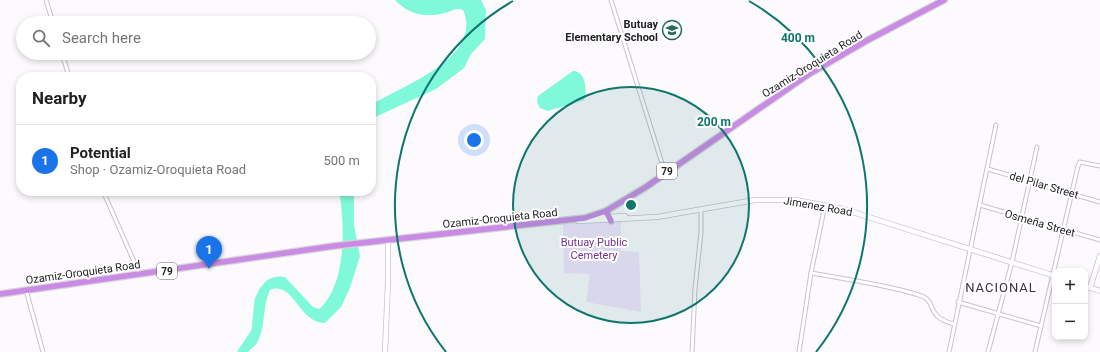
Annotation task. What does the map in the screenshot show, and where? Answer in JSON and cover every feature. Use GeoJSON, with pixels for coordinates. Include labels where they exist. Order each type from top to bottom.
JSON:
{"type":"FeatureCollection","features":[{"type":"Feature","properties":{"kind":"highway","name":"Ozamiz-Oroquieta Road"},"geometry":{"type":"LineString","coordinates":[[0,294],[334,246],[585,218],[606,211],[665,173],[810,74],[944,0]]}},
{"type":"Feature","properties":{"kind":"highway"},"geometry":{"type":"LineString","coordinates":[[606,211],[610,219]]}},
{"type":"Feature","properties":{"kind":"main road","name":"Jimenez Road"},"geometry":{"type":"LineString","coordinates":[[571,220],[663,215],[767,199],[795,200],[825,205],[898,225],[1052,274]]}},
{"type":"Feature","properties":{"kind":"main road","name":"Jimenez Road"},"geometry":{"type":"LineString","coordinates":[[585,218],[610,219]]}},
{"type":"Feature","properties":{"kind":"main road"},"geometry":{"type":"LineString","coordinates":[[385,352],[388,241]]}},
{"type":"Feature","properties":{"kind":"main road"},"geometry":{"type":"LineString","coordinates":[[1100,256],[1088,287],[1100,291]]}},
{"type":"Feature","properties":{"kind":"street"},"geometry":{"type":"LineString","coordinates":[[46,0],[51,16]]}},
{"type":"Feature","properties":{"kind":"street"},"geometry":{"type":"LineString","coordinates":[[611,0],[665,173]]}},
{"type":"Feature","properties":{"kind":"street"},"geometry":{"type":"LineString","coordinates":[[64,60],[68,72]]}},
{"type":"Feature","properties":{"kind":"street"},"geometry":{"type":"LineString","coordinates":[[949,352],[958,302],[988,169],[996,125]]}},
{"type":"Feature","properties":{"kind":"street"},"geometry":{"type":"LineString","coordinates":[[988,352],[1012,262],[1020,216],[1037,147]]}},
{"type":"Feature","properties":{"kind":"street"},"geometry":{"type":"LineString","coordinates":[[1055,268],[1078,166],[1080,162],[1100,166]]}},
{"type":"Feature","properties":{"kind":"street","name":"del Pilar Street"},"geometry":{"type":"LineString","coordinates":[[988,169],[1100,202]]}},
{"type":"Feature","properties":{"kind":"street"},"geometry":{"type":"LineString","coordinates":[[105,196],[140,275]]}},
{"type":"Feature","properties":{"kind":"street"},"geometry":{"type":"LineString","coordinates":[[799,352],[811,273],[825,205]]}},
{"type":"Feature","properties":{"kind":"street","name":"Osmeña Street"},"geometry":{"type":"LineString","coordinates":[[980,205],[1100,240]]}},
{"type":"Feature","properties":{"kind":"street"},"geometry":{"type":"LineString","coordinates":[[692,352],[695,289],[701,232],[701,209]]}},
{"type":"Feature","properties":{"kind":"street"},"geometry":{"type":"LineString","coordinates":[[811,273],[886,286],[916,294],[928,300],[934,314],[940,320],[954,324]]}},
{"type":"Feature","properties":{"kind":"street"},"geometry":{"type":"LineString","coordinates":[[1035,352],[1052,283]]}},
{"type":"Feature","properties":{"kind":"street"},"geometry":{"type":"LineString","coordinates":[[26,290],[43,352]]}},
{"type":"Feature","properties":{"kind":"street"},"geometry":{"type":"LineString","coordinates":[[958,302],[1041,326]]}},
{"type":"Feature","properties":{"kind":"green space","name":"Butuay Public Cemetery"},"geometry":{"type":"Polygon","coordinates":[[[563,222],[621,222],[621,251],[639,252],[641,312],[586,302],[590,274],[564,273],[563,222]]]}},
{"type":"Feature","properties":{"kind":"shaded area"},"geometry":{"type":"Polygon","coordinates":[[[395,0],[481,0],[486,10],[485,39],[471,54],[464,68],[436,89],[376,117],[376,102],[419,79],[451,56],[462,42],[466,27],[463,10],[461,9],[456,9],[445,13],[425,15],[412,12],[400,5],[395,0]]]}},
{"type":"Feature","properties":{"kind":"shaded area"},"geometry":{"type":"Polygon","coordinates":[[[573,71],[577,72],[583,77],[586,92],[584,100],[548,111],[540,108],[537,102],[538,96],[573,71]]]}},
{"type":"Feature","properties":{"kind":"shaded area"},"geometry":{"type":"Polygon","coordinates":[[[340,196],[354,196],[354,225],[360,256],[350,288],[341,307],[325,323],[316,321],[308,316],[285,291],[278,289],[270,290],[266,303],[260,337],[256,344],[248,352],[243,352],[256,333],[261,288],[268,280],[274,277],[285,277],[313,307],[319,309],[328,298],[335,285],[342,253],[343,237],[340,196]]]}},
{"type":"Feature","properties":{"kind":"waterway"},"geometry":{"type":"LineString","coordinates":[[241,352],[255,331],[258,300],[263,290]]}},
{"type":"Feature","properties":{"kind":"place","name":"Butuay Elementary School"},"geometry":{"type":"Point","coordinates":[672,30]}},
{"type":"Feature","properties":{"kind":"place","name":"Potential"},"geometry":{"type":"Point","coordinates":[209,269]}},
{"type":"Feature","properties":{"kind":"district","name":"NACIONAL"},"geometry":{"type":"Point","coordinates":[1001,287]}}]}
